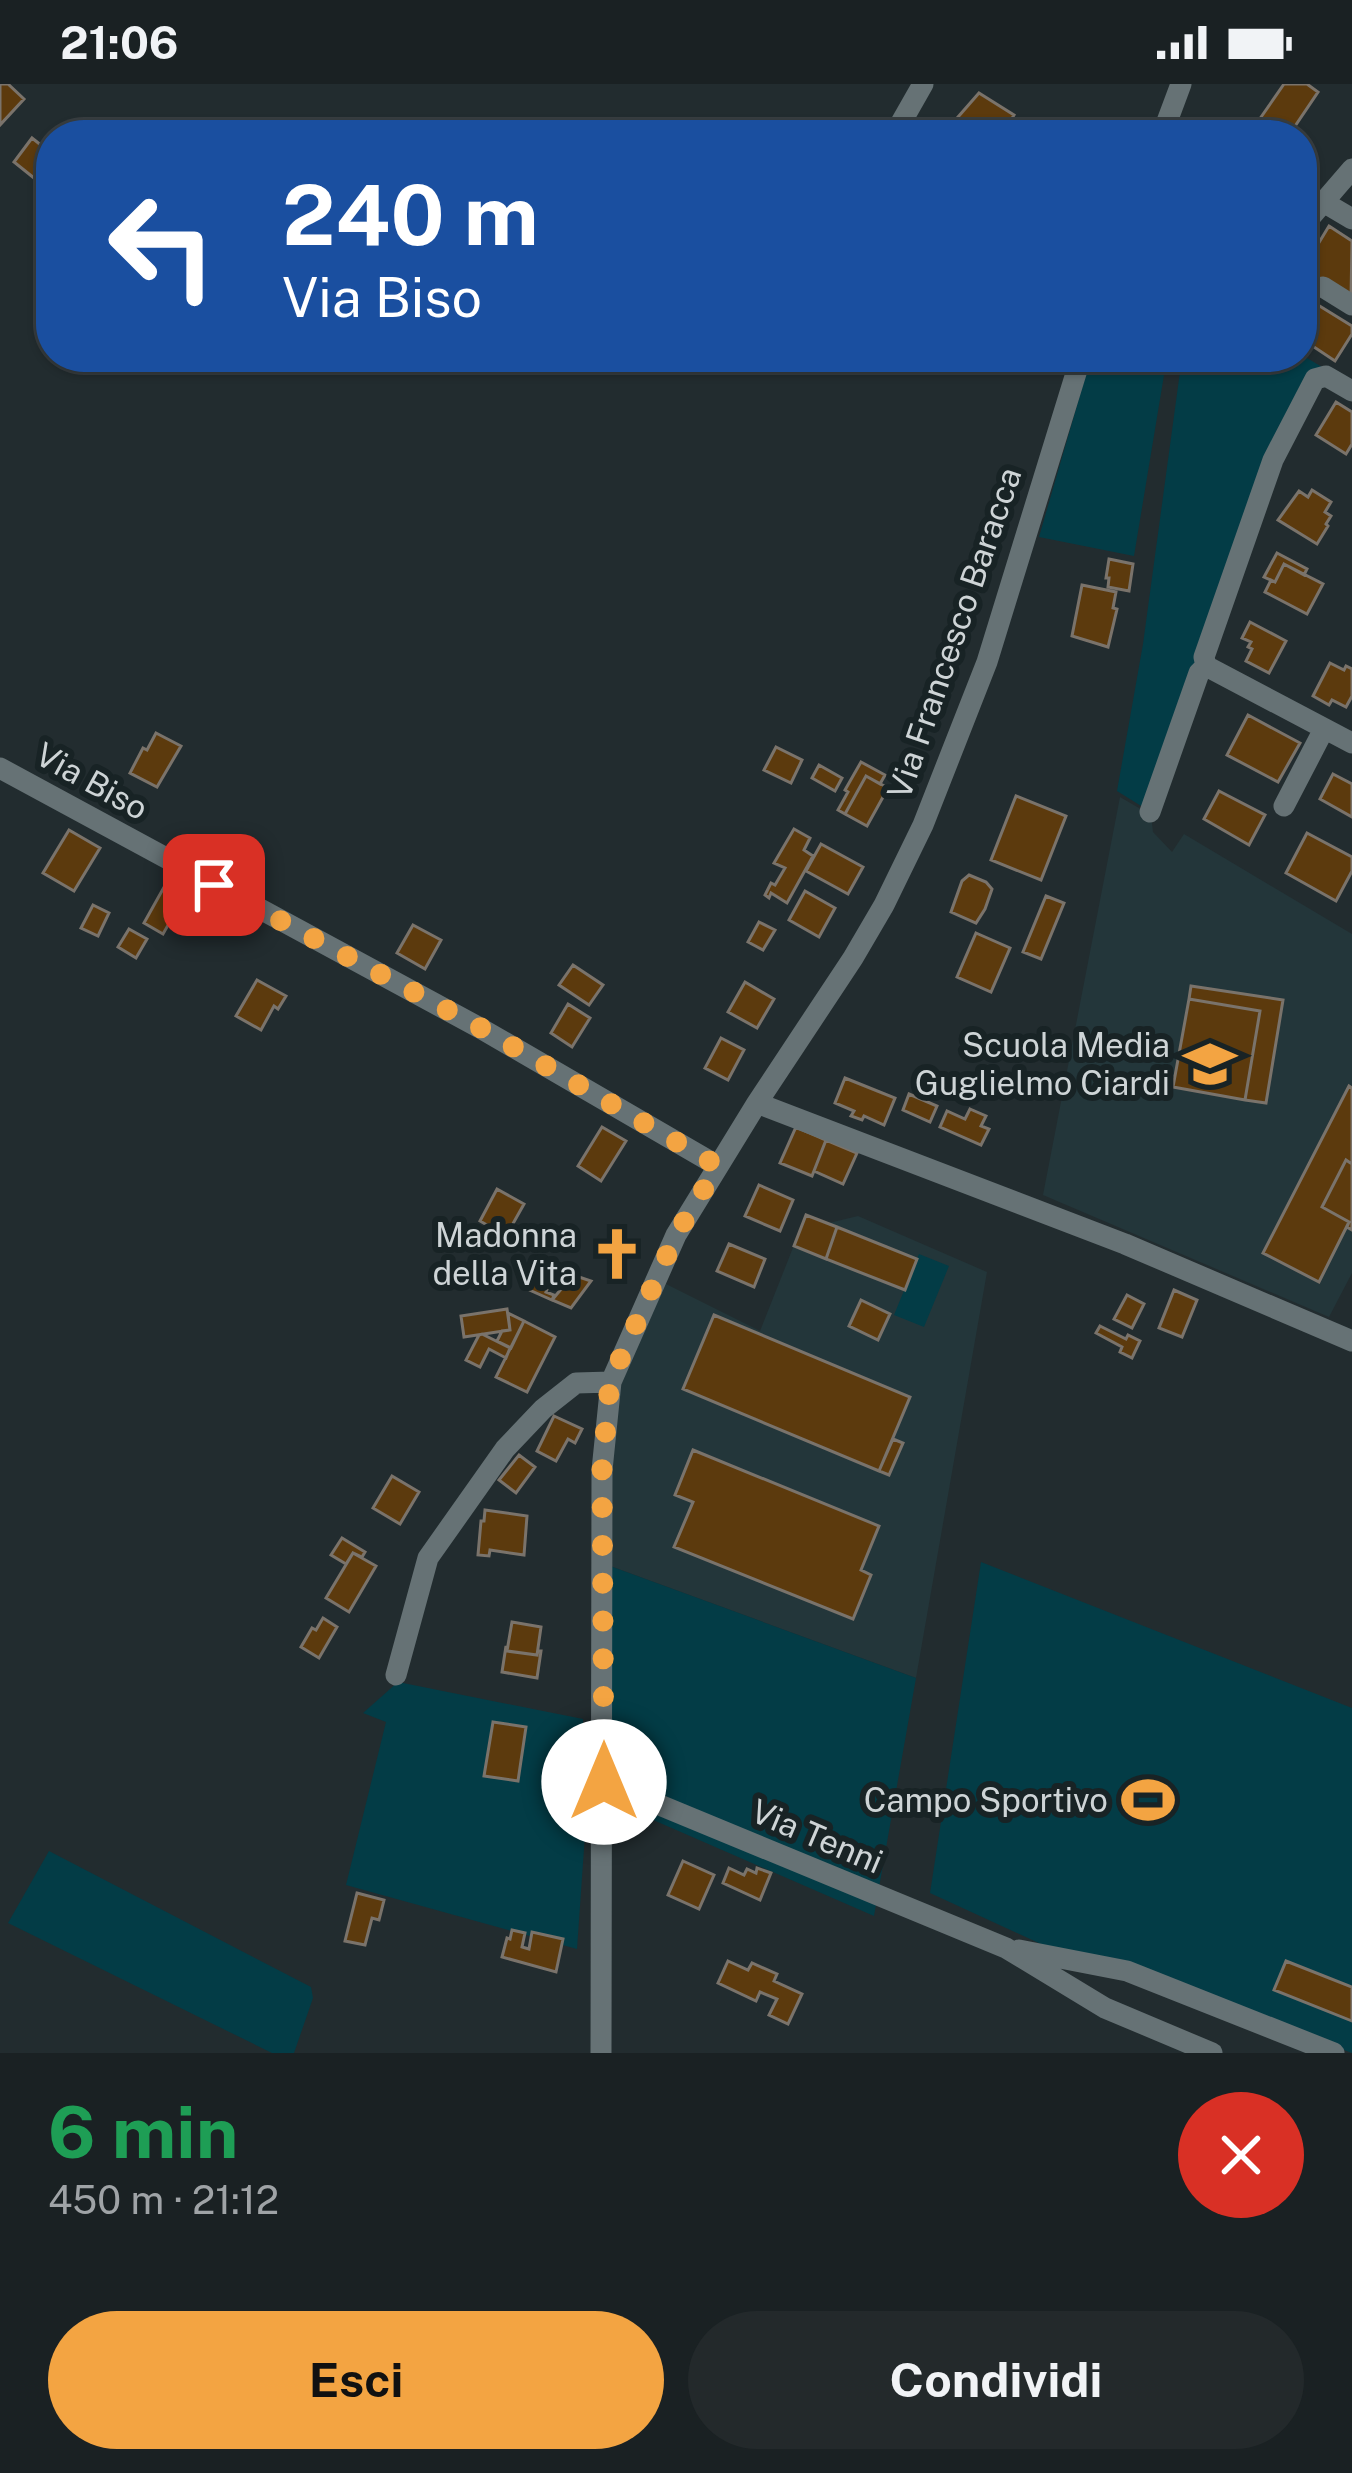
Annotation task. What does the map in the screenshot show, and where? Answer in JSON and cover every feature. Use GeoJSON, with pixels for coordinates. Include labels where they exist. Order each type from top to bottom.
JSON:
{"type":"FeatureCollection","features":[{"type":"Feature","properties":{"kind":"street"},"geometry":{"type":"LineString","coordinates":[[903,120],[923,84]]}},
{"type":"Feature","properties":{"kind":"street"},"geometry":{"type":"LineString","coordinates":[[1167,120],[1180,84]]}},
{"type":"Feature","properties":{"kind":"street"},"geometry":{"type":"LineString","coordinates":[[1317,211],[1352,169]]}},
{"type":"Feature","properties":{"kind":"street"},"geometry":{"type":"LineString","coordinates":[[1325,203],[1352,220]]}},
{"type":"Feature","properties":{"kind":"street"},"geometry":{"type":"LineString","coordinates":[[1323,287],[1352,304]]}},
{"type":"Feature","properties":{"kind":"street","name":"Via Francesco Baracca"},"geometry":{"type":"LineString","coordinates":[[601,2053],[602,1470],[610,1382],[676,1235],[854,958],[930,809],[987,662],[1076,372]]}},
{"type":"Feature","properties":{"kind":"street"},"geometry":{"type":"LineString","coordinates":[[1352,391],[1326,376],[1315,379],[1273,460],[1204,657],[1206,666],[1352,743]]}},
{"type":"Feature","properties":{"kind":"street"},"geometry":{"type":"LineString","coordinates":[[1150,812],[1199,673],[1206,666]]}},
{"type":"Feature","properties":{"kind":"street"},"geometry":{"type":"LineString","coordinates":[[1283,806],[1324,729]]}},
{"type":"Feature","properties":{"kind":"street","name":"Via Biso"},"geometry":{"type":"LineString","coordinates":[[0,768],[481,1028],[718,1166]]}},
{"type":"Feature","properties":{"kind":"street"},"geometry":{"type":"LineString","coordinates":[[757,1103],[1125,1244],[1352,1341]]}},
{"type":"Feature","properties":{"kind":"street"},"geometry":{"type":"LineString","coordinates":[[396,1676],[428,1558],[505,1449],[576,1383],[610,1382]]}},
{"type":"Feature","properties":{"kind":"street","name":"Via Tenni"},"geometry":{"type":"LineString","coordinates":[[604,1782],[1006,1948],[1105,2008],[1212,2053]]}},
{"type":"Feature","properties":{"kind":"street","name":"Via Tenni"},"geometry":{"type":"LineString","coordinates":[[1006,1948],[1127,1971],[1334,2053]]}},
{"type":"Feature","properties":{"kind":"street"},"geometry":{"type":"LineString","coordinates":[[1080,1993],[1093,1964]]}},
{"type":"Feature","properties":{"kind":"shaded area"},"geometry":{"type":"Polygon","coordinates":[[[1317,364],[1322,367],[1307,385],[1146,809],[1117,791],[1143,644],[1180,372],[1317,372],[1317,364]]]}},
{"type":"Feature","properties":{"kind":"shaded area"},"geometry":{"type":"Polygon","coordinates":[[[1087,372],[1165,372],[1134,556],[1039,537],[1087,372]]]}},
{"type":"Feature","properties":{"kind":"shaded area","name":"Scuola Media Guglielmo Ciardi"},"geometry":{"type":"Polygon","coordinates":[[[1120,797],[1151,815],[1153,832],[1172,852],[1184,834],[1352,934],[1352,1273],[1329,1317],[1043,1195],[1120,797]]]}},
{"type":"Feature","properties":{"kind":"shaded area"},"geometry":{"type":"Polygon","coordinates":[[[858,1216],[987,1272],[916,1678],[610,1566],[609,1477],[619,1389],[664,1283],[760,1331],[800,1230],[858,1216]]]}},
{"type":"Feature","properties":{"kind":"shaded area"},"geometry":{"type":"Polygon","coordinates":[[[919,1254],[949,1266],[924,1327],[894,1315],[919,1254]]]}},
{"type":"Feature","properties":{"kind":"shaded area","name":"Campo Sportivo"},"geometry":{"type":"Polygon","coordinates":[[[981,1562],[1352,1708],[1352,2053],[1116,1964],[1069,1957],[930,1893],[981,1562]]]}},
{"type":"Feature","properties":{"kind":"shaded area"},"geometry":{"type":"Polygon","coordinates":[[[610,1566],[916,1678],[874,1916],[612,1802],[610,1566]]]}},
{"type":"Feature","properties":{"kind":"shaded area"},"geometry":{"type":"Polygon","coordinates":[[[398,1682],[583,1719],[586,1820],[577,1949],[346,1885],[386,1722],[363,1713],[398,1682]]]}},
{"type":"Feature","properties":{"kind":"shaded area"},"geometry":{"type":"Polygon","coordinates":[[[49,1851],[311,1987],[313,1998],[294,2053],[272,2053],[8,1923],[49,1851]]]}},
{"type":"Feature","properties":{"kind":"building"},"geometry":{"type":"Polygon","coordinates":[[[0,84],[8,84],[24,99],[0,125],[0,84]]]}},
{"type":"Feature","properties":{"kind":"building"},"geometry":{"type":"Polygon","coordinates":[[[1284,84],[1307,84],[1318,92],[1299,120],[1259,120],[1284,84]]]}},
{"type":"Feature","properties":{"kind":"building"},"geometry":{"type":"Polygon","coordinates":[[[979,93],[1014,115],[1011,120],[955,120],[979,93]]]}},
{"type":"Feature","properties":{"kind":"building"},"geometry":{"type":"Polygon","coordinates":[[[32,138],[36,141],[34,178],[14,162],[32,138]]]}},
{"type":"Feature","properties":{"kind":"building"},"geometry":{"type":"Polygon","coordinates":[[[1329,226],[1352,241],[1351,298],[1317,277],[1317,246],[1329,226]]]}},
{"type":"Feature","properties":{"kind":"building"},"geometry":{"type":"Polygon","coordinates":[[[1317,304],[1352,326],[1335,361],[1317,349],[1317,304]]]}},
{"type":"Feature","properties":{"kind":"building"},"geometry":{"type":"Polygon","coordinates":[[[1336,402],[1352,412],[1352,444],[1346,454],[1316,435],[1336,402]]]}},
{"type":"Feature","properties":{"kind":"building"},"geometry":{"type":"Polygon","coordinates":[[[1312,490],[1331,502],[1325,512],[1331,516],[1328,526],[1317,544],[1278,520],[1299,491],[1308,497],[1312,490]]]}},
{"type":"Feature","properties":{"kind":"building"},"geometry":{"type":"Polygon","coordinates":[[[1277,553],[1307,569],[1304,575],[1284,564],[1275,582],[1264,577],[1277,553]]]}},
{"type":"Feature","properties":{"kind":"building"},"geometry":{"type":"Polygon","coordinates":[[[1109,559],[1133,564],[1129,591],[1108,587],[1109,559]]]}},
{"type":"Feature","properties":{"kind":"building"},"geometry":{"type":"Polygon","coordinates":[[[1284,564],[1323,584],[1307,614],[1265,592],[1284,564]]]}},
{"type":"Feature","properties":{"kind":"building"},"geometry":{"type":"Polygon","coordinates":[[[1082,585],[1116,592],[1108,647],[1072,636],[1082,585]]]}},
{"type":"Feature","properties":{"kind":"building"},"geometry":{"type":"Polygon","coordinates":[[[1250,622],[1286,641],[1269,673],[1246,661],[1251,642],[1242,638],[1250,622]]]}},
{"type":"Feature","properties":{"kind":"building"},"geometry":{"type":"Polygon","coordinates":[[[1330,663],[1352,669],[1352,696],[1346,707],[1313,696],[1330,663]]]}},
{"type":"Feature","properties":{"kind":"building"},"geometry":{"type":"Polygon","coordinates":[[[1248,715],[1300,743],[1278,782],[1227,755],[1248,715]]]}},
{"type":"Feature","properties":{"kind":"building"},"geometry":{"type":"Polygon","coordinates":[[[156,733],[181,746],[157,787],[130,773],[156,733]]]}},
{"type":"Feature","properties":{"kind":"building"},"geometry":{"type":"Polygon","coordinates":[[[776,747],[802,760],[791,783],[764,770],[776,747]]]}},
{"type":"Feature","properties":{"kind":"building"},"geometry":{"type":"Polygon","coordinates":[[[861,762],[885,775],[880,784],[866,776],[845,814],[838,810],[861,762]]]}},
{"type":"Feature","properties":{"kind":"building"},"geometry":{"type":"Polygon","coordinates":[[[819,765],[842,778],[835,791],[812,778],[819,765]]]}},
{"type":"Feature","properties":{"kind":"building"},"geometry":{"type":"Polygon","coordinates":[[[1333,774],[1352,784],[1352,817],[1320,799],[1333,774]]]}},
{"type":"Feature","properties":{"kind":"building"},"geometry":{"type":"Polygon","coordinates":[[[866,776],[888,788],[867,826],[845,814],[866,776]]]}},
{"type":"Feature","properties":{"kind":"building"},"geometry":{"type":"Polygon","coordinates":[[[1219,791],[1265,815],[1249,845],[1204,819],[1219,791]]]}},
{"type":"Feature","properties":{"kind":"building"},"geometry":{"type":"Polygon","coordinates":[[[1016,796],[1066,816],[1041,880],[991,860],[1016,796]]]}},
{"type":"Feature","properties":{"kind":"building"},"geometry":{"type":"Polygon","coordinates":[[[794,829],[810,838],[804,850],[813,856],[787,903],[771,893],[769,898],[765,895],[785,868],[774,863],[794,829]]]}},
{"type":"Feature","properties":{"kind":"building"},"geometry":{"type":"Polygon","coordinates":[[[69,830],[100,848],[74,891],[43,873],[69,830]]]}},
{"type":"Feature","properties":{"kind":"building"},"geometry":{"type":"Polygon","coordinates":[[[1307,833],[1352,857],[1352,871],[1336,901],[1286,873],[1307,833]]]}},
{"type":"Feature","properties":{"kind":"building"},"geometry":{"type":"Polygon","coordinates":[[[821,844],[863,867],[848,894],[806,871],[821,844]]]}},
{"type":"Feature","properties":{"kind":"building"},"geometry":{"type":"Polygon","coordinates":[[[969,875],[992,889],[976,923],[951,912],[962,881],[969,875]]]}},
{"type":"Feature","properties":{"kind":"building"},"geometry":{"type":"Polygon","coordinates":[[[168,880],[187,892],[163,934],[144,923],[168,880]]]}},
{"type":"Feature","properties":{"kind":"building"},"geometry":{"type":"Polygon","coordinates":[[[805,891],[835,908],[819,937],[789,920],[805,891]]]}},
{"type":"Feature","properties":{"kind":"building"},"geometry":{"type":"Polygon","coordinates":[[[1046,896],[1064,903],[1041,959],[1023,952],[1046,896]]]}},
{"type":"Feature","properties":{"kind":"building"},"geometry":{"type":"Polygon","coordinates":[[[93,905],[109,913],[98,936],[81,928],[93,905]]]}},
{"type":"Feature","properties":{"kind":"building"},"geometry":{"type":"Polygon","coordinates":[[[759,922],[775,930],[763,950],[748,942],[759,922]]]}},
{"type":"Feature","properties":{"kind":"building"},"geometry":{"type":"Polygon","coordinates":[[[413,925],[441,940],[425,969],[397,953],[413,925]]]}},
{"type":"Feature","properties":{"kind":"building"},"geometry":{"type":"Polygon","coordinates":[[[129,929],[147,939],[136,958],[118,947],[129,929]]]}},
{"type":"Feature","properties":{"kind":"building"},"geometry":{"type":"Polygon","coordinates":[[[976,933],[1010,948],[991,992],[957,977],[976,933]]]}},
{"type":"Feature","properties":{"kind":"building"},"geometry":{"type":"Polygon","coordinates":[[[573,965],[603,985],[589,1005],[559,985],[573,965]]]}},
{"type":"Feature","properties":{"kind":"building"},"geometry":{"type":"Polygon","coordinates":[[[257,980],[286,996],[278,1009],[274,1006],[261,1030],[236,1016],[257,980]]]}},
{"type":"Feature","properties":{"kind":"building"},"geometry":{"type":"Polygon","coordinates":[[[745,982],[774,999],[757,1028],[728,1012],[745,982]]]}},
{"type":"Feature","properties":{"kind":"building"},"geometry":{"type":"Polygon","coordinates":[[[1191,986],[1283,1000],[1266,1103],[1245,1100],[1260,1011],[1189,999],[1191,986]]]}},
{"type":"Feature","properties":{"kind":"building"},"geometry":{"type":"Polygon","coordinates":[[[1189,999],[1260,1011],[1245,1100],[1173,1087],[1189,999]]]}},
{"type":"Feature","properties":{"kind":"building"},"geometry":{"type":"Polygon","coordinates":[[[568,1004],[590,1018],[572,1047],[551,1033],[568,1004]]]}},
{"type":"Feature","properties":{"kind":"building"},"geometry":{"type":"Polygon","coordinates":[[[721,1038],[744,1050],[728,1080],[705,1068],[721,1038]]]}},
{"type":"Feature","properties":{"kind":"building"},"geometry":{"type":"Polygon","coordinates":[[[845,1078],[895,1098],[884,1125],[851,1116],[854,1111],[835,1103],[845,1078]]]}},
{"type":"Feature","properties":{"kind":"building"},"geometry":{"type":"Polygon","coordinates":[[[1349,1086],[1352,1164],[1346,1160],[1322,1207],[1349,1222],[1319,1282],[1263,1253],[1349,1086]]]}},
{"type":"Feature","properties":{"kind":"building"},"geometry":{"type":"Polygon","coordinates":[[[909,1094],[937,1106],[930,1122],[903,1110],[909,1094]]]}},
{"type":"Feature","properties":{"kind":"building"},"geometry":{"type":"Polygon","coordinates":[[[970,1109],[986,1116],[981,1126],[989,1129],[981,1145],[940,1127],[947,1111],[965,1119],[970,1109]]]}},
{"type":"Feature","properties":{"kind":"building"},"geometry":{"type":"Polygon","coordinates":[[[602,1127],[626,1141],[601,1181],[578,1166],[602,1127]]]}},
{"type":"Feature","properties":{"kind":"building"},"geometry":{"type":"Polygon","coordinates":[[[796,1127],[826,1140],[812,1176],[780,1163],[796,1127]]]}},
{"type":"Feature","properties":{"kind":"building"},"geometry":{"type":"Polygon","coordinates":[[[826,1140],[857,1153],[843,1184],[814,1171],[826,1140]]]}},
{"type":"Feature","properties":{"kind":"building"},"geometry":{"type":"Polygon","coordinates":[[[1346,1160],[1352,1164],[1352,1230],[1347,1227],[1349,1222],[1322,1207],[1346,1160]]]}},
{"type":"Feature","properties":{"kind":"building"},"geometry":{"type":"Polygon","coordinates":[[[759,1185],[793,1200],[780,1231],[745,1216],[759,1185]]]}},
{"type":"Feature","properties":{"kind":"building"},"geometry":{"type":"Polygon","coordinates":[[[497,1189],[524,1204],[506,1236],[480,1221],[497,1189]]]}},
{"type":"Feature","properties":{"kind":"building"},"geometry":{"type":"Polygon","coordinates":[[[806,1215],[837,1227],[826,1259],[794,1246],[806,1215]]]}},
{"type":"Feature","properties":{"kind":"building"},"geometry":{"type":"Polygon","coordinates":[[[837,1227],[917,1259],[905,1290],[826,1259],[837,1227]]]}},
{"type":"Feature","properties":{"kind":"building"},"geometry":{"type":"Polygon","coordinates":[[[729,1244],[765,1259],[754,1287],[717,1271],[729,1244]]]}},
{"type":"Feature","properties":{"kind":"building"},"geometry":{"type":"Polygon","coordinates":[[[534,1264],[554,1271],[546,1292],[554,1295],[552,1300],[525,1288],[534,1264]]]}},
{"type":"Feature","properties":{"kind":"building"},"geometry":{"type":"Polygon","coordinates":[[[573,1275],[591,1281],[571,1308],[552,1300],[573,1275]]]}},
{"type":"Feature","properties":{"kind":"building"},"geometry":{"type":"Polygon","coordinates":[[[1174,1290],[1197,1300],[1182,1337],[1159,1328],[1174,1290]]]}},
{"type":"Feature","properties":{"kind":"building"},"geometry":{"type":"Polygon","coordinates":[[[1127,1295],[1144,1304],[1132,1328],[1114,1319],[1127,1295]]]}},
{"type":"Feature","properties":{"kind":"building"},"geometry":{"type":"Polygon","coordinates":[[[861,1300],[890,1314],[878,1340],[849,1326],[861,1300]]]}},
{"type":"Feature","properties":{"kind":"building"},"geometry":{"type":"Polygon","coordinates":[[[507,1309],[510,1330],[464,1337],[461,1316],[507,1309]]]}},
{"type":"Feature","properties":{"kind":"building"},"geometry":{"type":"Polygon","coordinates":[[[508,1313],[524,1321],[511,1348],[497,1341],[502,1331],[510,1330],[508,1313]]]}},
{"type":"Feature","properties":{"kind":"building"},"geometry":{"type":"Polygon","coordinates":[[[714,1315],[910,1397],[879,1471],[683,1389],[714,1315]]]}},
{"type":"Feature","properties":{"kind":"building"},"geometry":{"type":"Polygon","coordinates":[[[524,1321],[555,1337],[527,1392],[496,1377],[524,1321]]]}},
{"type":"Feature","properties":{"kind":"building"},"geometry":{"type":"Polygon","coordinates":[[[1100,1326],[1140,1341],[1132,1358],[1096,1333],[1100,1326]]]}},
{"type":"Feature","properties":{"kind":"building"},"geometry":{"type":"Polygon","coordinates":[[[482,1334],[510,1348],[506,1358],[489,1349],[480,1367],[466,1360],[482,1334]]]}},
{"type":"Feature","properties":{"kind":"building"},"geometry":{"type":"Polygon","coordinates":[[[554,1416],[582,1429],[575,1443],[568,1439],[556,1461],[537,1451],[554,1416]]]}},
{"type":"Feature","properties":{"kind":"building"},"geometry":{"type":"Polygon","coordinates":[[[893,1439],[903,1443],[889,1475],[879,1471],[893,1439]]]}},
{"type":"Feature","properties":{"kind":"building"},"geometry":{"type":"Polygon","coordinates":[[[693,1450],[879,1526],[861,1570],[871,1575],[853,1619],[674,1547],[693,1502],[675,1495],[693,1450]]]}},
{"type":"Feature","properties":{"kind":"building"},"geometry":{"type":"Polygon","coordinates":[[[519,1455],[535,1467],[516,1493],[499,1480],[519,1455]]]}},
{"type":"Feature","properties":{"kind":"building"},"geometry":{"type":"Polygon","coordinates":[[[392,1476],[419,1492],[400,1524],[373,1508],[392,1476]]]}},
{"type":"Feature","properties":{"kind":"building"},"geometry":{"type":"Polygon","coordinates":[[[485,1510],[527,1516],[524,1555],[490,1550],[489,1556],[478,1555],[485,1510]]]}},
{"type":"Feature","properties":{"kind":"building"},"geometry":{"type":"Polygon","coordinates":[[[342,1538],[365,1552],[362,1557],[353,1553],[346,1564],[331,1555],[342,1538]]]}},
{"type":"Feature","properties":{"kind":"building"},"geometry":{"type":"Polygon","coordinates":[[[353,1553],[376,1566],[349,1612],[326,1598],[353,1553]]]}},
{"type":"Feature","properties":{"kind":"building"},"geometry":{"type":"Polygon","coordinates":[[[323,1618],[337,1627],[319,1658],[301,1647],[323,1618]]]}},
{"type":"Feature","properties":{"kind":"building"},"geometry":{"type":"Polygon","coordinates":[[[512,1622],[541,1627],[537,1655],[507,1651],[512,1622]]]}},
{"type":"Feature","properties":{"kind":"building"},"geometry":{"type":"Polygon","coordinates":[[[506,1646],[507,1651],[537,1655],[541,1651],[537,1678],[502,1672],[506,1646]]]}},
{"type":"Feature","properties":{"kind":"building"},"geometry":{"type":"Polygon","coordinates":[[[493,1722],[526,1727],[518,1781],[484,1776],[493,1722]]]}},
{"type":"Feature","properties":{"kind":"building"},"geometry":{"type":"Polygon","coordinates":[[[683,1861],[714,1875],[699,1909],[668,1895],[683,1861]]]}},
{"type":"Feature","properties":{"kind":"building"},"geometry":{"type":"Polygon","coordinates":[[[729,1868],[744,1875],[747,1869],[756,1873],[757,1868],[771,1873],[760,1900],[723,1883],[729,1868]]]}},
{"type":"Feature","properties":{"kind":"building"},"geometry":{"type":"Polygon","coordinates":[[[357,1893],[384,1900],[379,1920],[372,1918],[365,1945],[345,1941],[357,1893]]]}},
{"type":"Feature","properties":{"kind":"building"},"geometry":{"type":"Polygon","coordinates":[[[512,1930],[525,1933],[522,1947],[529,1949],[532,1932],[563,1939],[556,1972],[502,1957],[512,1930]]]}},
{"type":"Feature","properties":{"kind":"building"},"geometry":{"type":"Polygon","coordinates":[[[728,1961],[748,1970],[752,1963],[777,1974],[774,1981],[802,1994],[788,2024],[769,2015],[777,1999],[760,1992],[756,2001],[718,1983],[728,1961]]]}},
{"type":"Feature","properties":{"kind":"building"},"geometry":{"type":"Polygon","coordinates":[[[1286,1961],[1352,1987],[1352,2021],[1274,1990],[1286,1961]]]}},
{"type":"Feature","properties":{"kind":"place","name":"Scuola Media Guglielmo Ciardi"},"geometry":{"type":"Point","coordinates":[1210,1064]}},
{"type":"Feature","properties":{"kind":"place","name":"Madonna della Vita"},"geometry":{"type":"Point","coordinates":[617,1254]}},
{"type":"Feature","properties":{"kind":"place","name":"Campo Sportivo"},"geometry":{"type":"Point","coordinates":[1148,1800]}},
{"type":"Feature","properties":{"kind":"route"},"geometry":{"type":"LineString","coordinates":[[214,885],[481,1028],[718,1166],[676,1235],[610,1382],[602,1470],[604,1782]]}}]}
